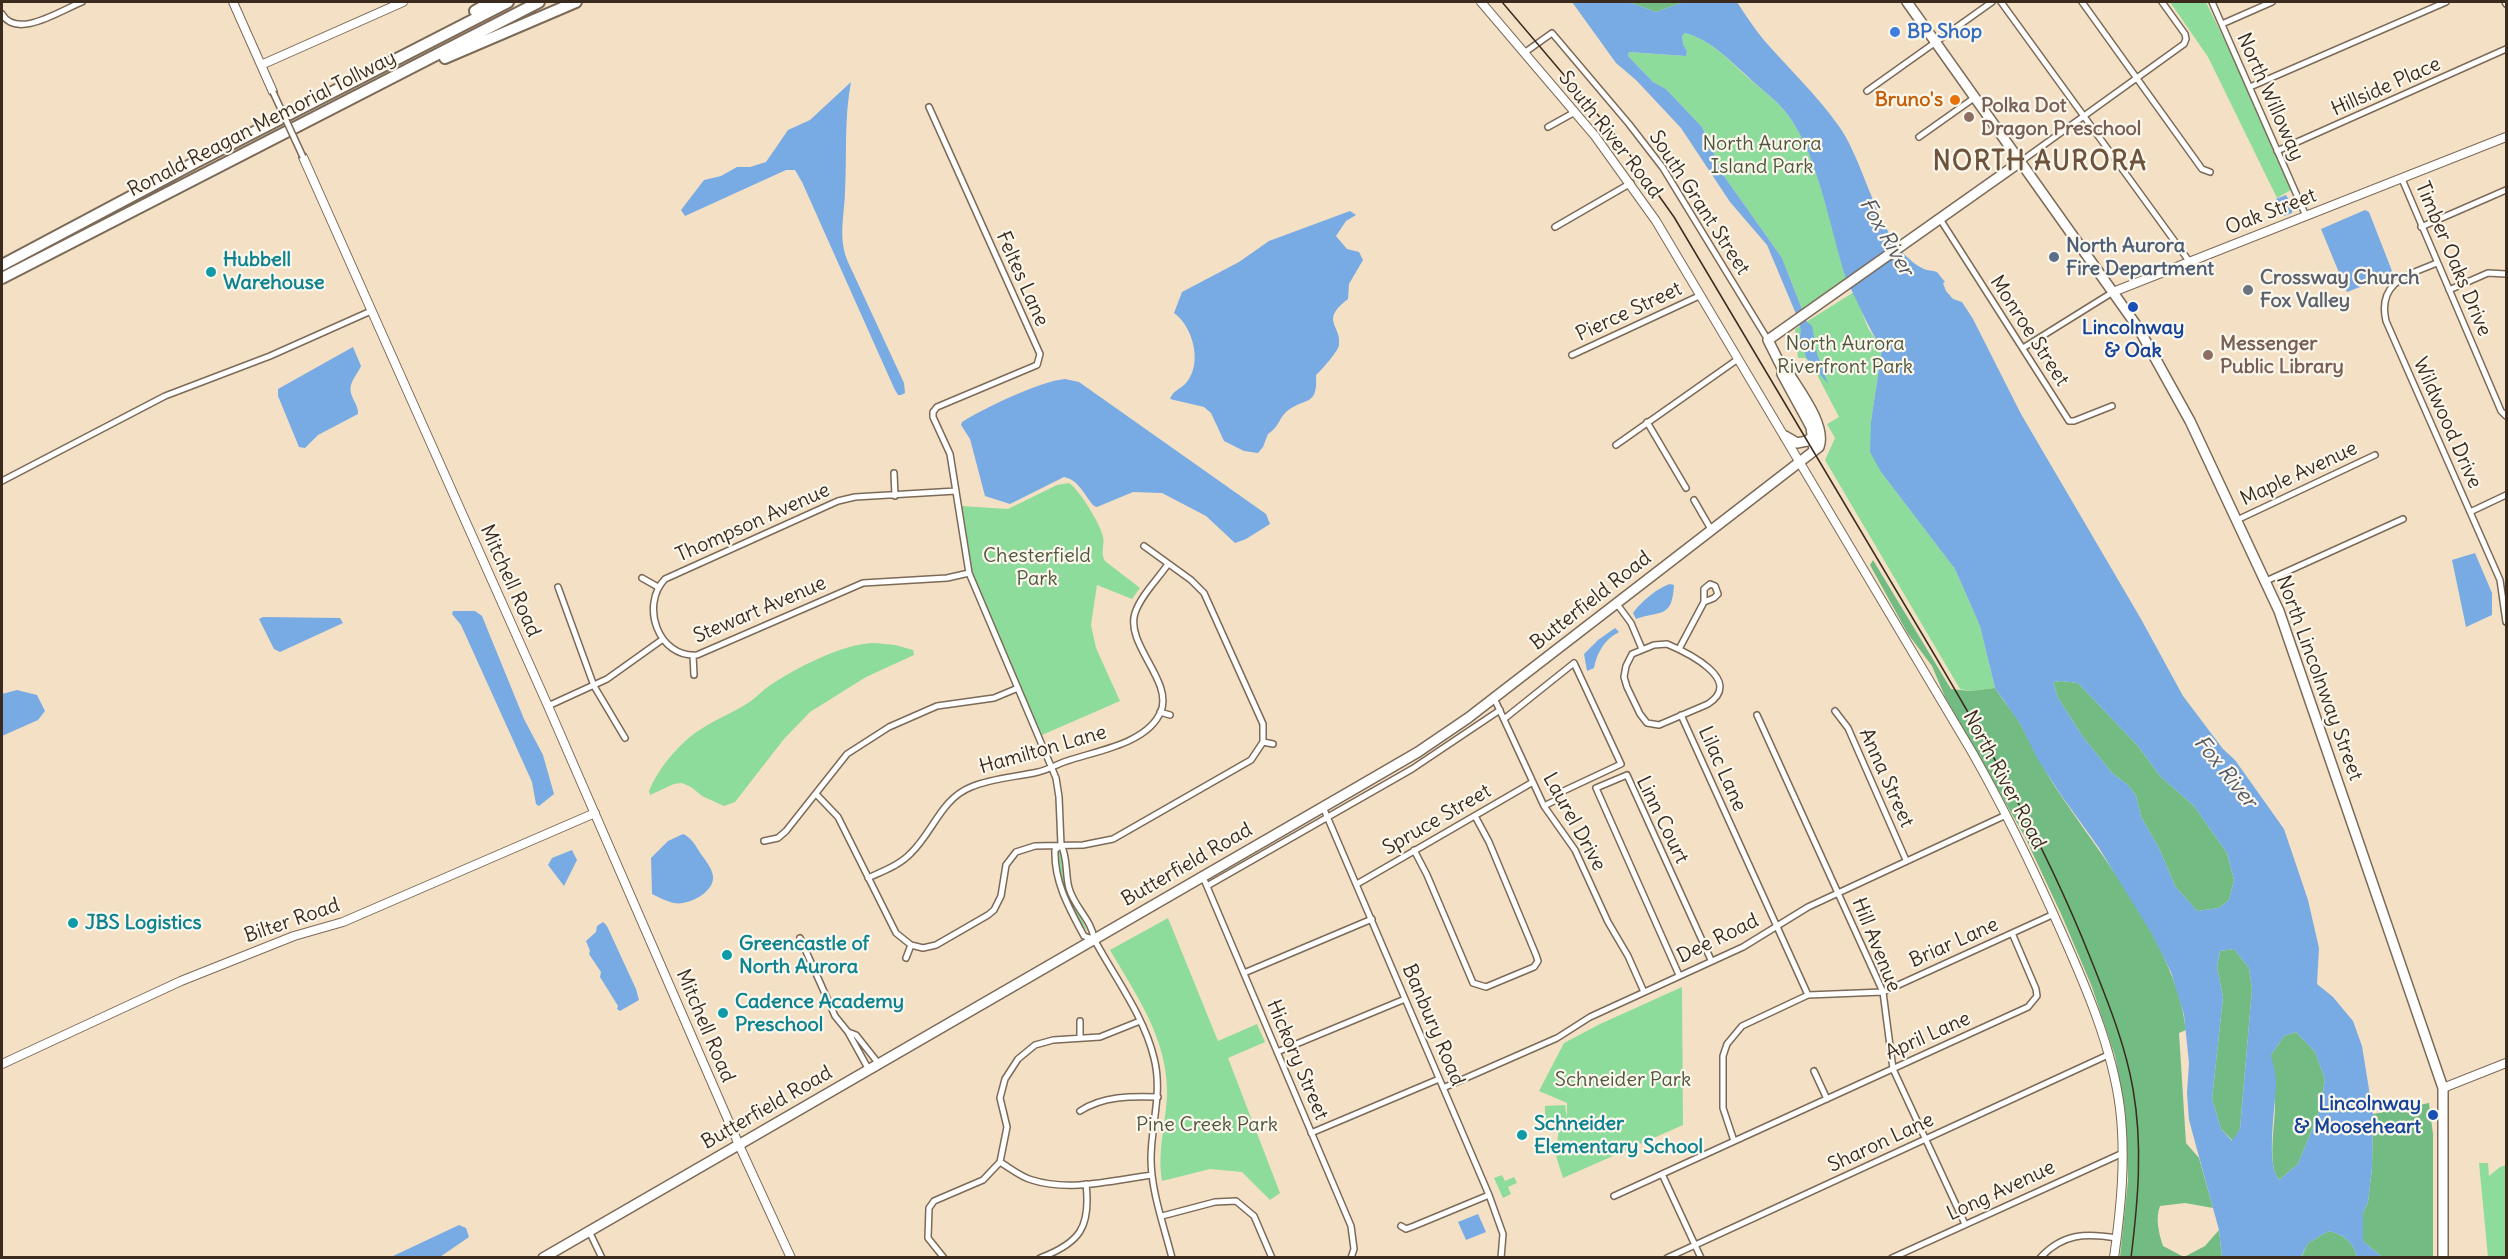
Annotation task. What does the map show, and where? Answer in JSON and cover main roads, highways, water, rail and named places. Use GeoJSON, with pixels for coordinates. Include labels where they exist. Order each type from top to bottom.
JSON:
{"type":"FeatureCollection","features":[{"type":"Feature","properties":{"kind":"highway"},"geometry":{"type":"LineString","coordinates":[[452,30],[461,19],[491,2]]}},
{"type":"Feature","properties":{"kind":"highway","name":"Ronald Reagan Memorial Tollway"},"geometry":{"type":"LineString","coordinates":[[2,265],[508,2]]}},
{"type":"Feature","properties":{"kind":"highway","name":"Ronald Reagan Memorial Tollway"},"geometry":{"type":"LineString","coordinates":[[2,278],[539,2]]}},
{"type":"Feature","properties":{"kind":"highway"},"geometry":{"type":"LineString","coordinates":[[403,73],[421,69],[576,2]]}},
{"type":"Feature","properties":{"kind":"main road","name":"North Lincolnway Street"},"geometry":{"type":"LineString","coordinates":[[1907,2],[2139,328],[2171,384],[2266,581],[2288,636],[2443,1088],[2443,1257]]}},
{"type":"Feature","properties":{"kind":"main road"},"geometry":{"type":"LineString","coordinates":[[1783,370],[1788,372],[1819,426],[1821,442],[1814,450],[1809,422],[1782,374],[1783,370],[1768,340],[2020,162]]}},
{"type":"Feature","properties":{"kind":"main road"},"geometry":{"type":"LineString","coordinates":[[1785,436],[1797,443],[1807,441],[1812,437]]}},
{"type":"Feature","properties":{"kind":"main road","name":"Butterfield Road"},"geometry":{"type":"LineString","coordinates":[[543,1257],[1418,752],[1494,698],[1814,450]]}},
{"type":"Feature","properties":{"kind":"water","name":"Fox River"},"geometry":{"type":"Polygon","coordinates":[[[1572,2],[1629,2],[1656,12],[1683,2],[1737,2],[1763,39],[1838,125],[1848,141],[1884,224],[1895,243],[1908,258],[1924,269],[1937,272],[1945,282],[1943,283],[1946,291],[1953,299],[1962,302],[1973,319],[2021,414],[2141,619],[2183,696],[2223,749],[2235,760],[2284,829],[2308,900],[2319,948],[2317,984],[2333,997],[2353,1021],[2362,1046],[2373,1114],[2372,1168],[2368,1202],[2363,1213],[2363,1241],[2382,1257],[2357,1257],[2347,1240],[2329,1231],[2308,1243],[2301,1257],[2222,1257],[2219,1230],[2189,1120],[2187,1093],[2189,1063],[2184,1015],[2171,972],[2152,934],[2099,848],[2061,795],[2037,758],[2021,725],[1995,688],[1980,626],[1955,569],[1881,472],[1870,452],[1871,421],[1882,349],[1846,279],[1816,172],[1799,132],[1778,104],[1724,55],[1694,36],[1685,33],[1682,36],[1687,51],[1686,56],[1629,52],[1628,56],[1653,82],[1666,89],[1702,127],[1724,176],[1782,258],[1807,322],[1812,326],[1817,354],[1828,384],[1806,357],[1796,314],[1767,245],[1730,202],[1681,128],[1636,80],[1616,63],[1572,2]],[[2053,682],[2058,698],[2083,737],[2112,773],[2128,785],[2136,796],[2141,817],[2159,848],[2175,886],[2197,911],[2219,908],[2229,900],[2234,880],[2227,853],[2194,806],[2160,776],[2138,746],[2078,683],[2053,682]],[[2234,949],[2220,951],[2217,967],[2223,997],[2212,1099],[2221,1129],[2232,1141],[2240,1129],[2252,989],[2249,968],[2234,949]],[[2296,1032],[2284,1036],[2271,1055],[2276,1082],[2272,1148],[2275,1172],[2279,1180],[2298,1164],[2320,1110],[2325,1079],[2315,1052],[2296,1032]]]}},
{"type":"Feature","properties":{"kind":"water"},"geometry":{"type":"Polygon","coordinates":[[[851,82],[847,123],[843,245],[848,262],[904,383],[905,393],[901,395],[898,395],[894,388],[795,170],[786,170],[685,216],[681,210],[704,180],[721,176],[737,167],[750,167],[766,162],[788,130],[810,120],[851,82]]]}},
{"type":"Feature","properties":{"kind":"water"},"geometry":{"type":"Polygon","coordinates":[[[2286,195],[2292,206],[2292,213],[2284,216],[2276,199],[2286,195]]]}},
{"type":"Feature","properties":{"kind":"water"},"geometry":{"type":"Polygon","coordinates":[[[2365,210],[2369,212],[2392,271],[2386,277],[2347,292],[2321,229],[2365,210]]]}},
{"type":"Feature","properties":{"kind":"water"},"geometry":{"type":"Polygon","coordinates":[[[1350,211],[1356,215],[1346,221],[1336,236],[1347,249],[1359,252],[1363,260],[1349,284],[1348,299],[1339,306],[1333,318],[1339,338],[1338,348],[1316,375],[1315,392],[1312,397],[1286,412],[1268,434],[1258,453],[1244,451],[1224,441],[1211,413],[1204,407],[1170,399],[1173,393],[1186,383],[1194,366],[1194,346],[1191,336],[1181,319],[1174,313],[1182,292],[1239,262],[1269,241],[1350,211]]]}},
{"type":"Feature","properties":{"kind":"water"},"geometry":{"type":"Polygon","coordinates":[[[353,347],[361,366],[350,389],[358,414],[318,435],[305,448],[299,447],[278,396],[278,389],[353,347]]]}},
{"type":"Feature","properties":{"kind":"water"},"geometry":{"type":"Polygon","coordinates":[[[1065,379],[1079,382],[1266,514],[1270,524],[1235,543],[1206,516],[1162,493],[1133,492],[1097,507],[1074,481],[1064,477],[1010,504],[985,496],[970,439],[961,425],[962,422],[1013,396],[1065,379]]]}},
{"type":"Feature","properties":{"kind":"water"},"geometry":{"type":"Polygon","coordinates":[[[2475,553],[2492,593],[2492,615],[2466,627],[2452,560],[2475,553]]]}},
{"type":"Feature","properties":{"kind":"water"},"geometry":{"type":"Polygon","coordinates":[[[1670,584],[1674,585],[1673,596],[1668,608],[1636,619],[1633,613],[1640,604],[1670,584]]]}},
{"type":"Feature","properties":{"kind":"water"},"geometry":{"type":"Polygon","coordinates":[[[453,611],[475,611],[482,616],[524,719],[543,755],[554,794],[539,806],[536,804],[532,782],[461,625],[452,614],[453,611]]]}},
{"type":"Feature","properties":{"kind":"water"},"geometry":{"type":"Polygon","coordinates":[[[263,617],[340,618],[343,623],[280,652],[274,649],[259,619],[263,617]]]}},
{"type":"Feature","properties":{"kind":"water"},"geometry":{"type":"Polygon","coordinates":[[[1615,628],[1619,632],[1606,642],[1597,657],[1594,668],[1587,671],[1584,654],[1615,628]]]}},
{"type":"Feature","properties":{"kind":"water"},"geometry":{"type":"Polygon","coordinates":[[[17,690],[37,695],[45,711],[38,720],[2,736],[2,694],[17,690]]]}},
{"type":"Feature","properties":{"kind":"water"},"geometry":{"type":"Polygon","coordinates":[[[683,834],[692,841],[713,876],[710,887],[700,897],[674,903],[652,894],[651,858],[668,841],[683,834]]]}},
{"type":"Feature","properties":{"kind":"water"},"geometry":{"type":"Polygon","coordinates":[[[572,850],[577,860],[564,886],[548,865],[552,858],[572,850]]]}},
{"type":"Feature","properties":{"kind":"water"},"geometry":{"type":"Polygon","coordinates":[[[603,922],[607,926],[639,1000],[620,1011],[600,977],[601,972],[589,954],[586,941],[596,932],[597,926],[603,922]]]}},
{"type":"Feature","properties":{"kind":"water"},"geometry":{"type":"Polygon","coordinates":[[[1478,1214],[1486,1232],[1466,1240],[1458,1222],[1478,1214]]]}},
{"type":"Feature","properties":{"kind":"water"},"geometry":{"type":"Polygon","coordinates":[[[459,1225],[466,1228],[469,1237],[440,1257],[391,1257],[459,1225]]]}},
{"type":"Feature","properties":{"kind":"railway"},"geometry":{"type":"LineString","coordinates":[[1502,2],[1620,141],[1674,217],[1959,696],[2029,824],[2090,957],[2115,1022],[2130,1072],[2139,1152],[2131,1258]]}},
{"type":"Feature","properties":{"kind":"place","name":"BP Shop"},"geometry":{"type":"Point","coordinates":[1895,32]}},
{"type":"Feature","properties":{"kind":"place","name":"Bruno's"},"geometry":{"type":"Point","coordinates":[1955,100]}},
{"type":"Feature","properties":{"kind":"place","name":"Polka Dot Dragon Preschool"},"geometry":{"type":"Point","coordinates":[1969,117]}},
{"type":"Feature","properties":{"kind":"place","name":"North Aurora Fire Department"},"geometry":{"type":"Point","coordinates":[2054,257]}},
{"type":"Feature","properties":{"kind":"place","name":"Hubbell Warehouse"},"geometry":{"type":"Point","coordinates":[211,272]}},
{"type":"Feature","properties":{"kind":"place","name":"Crossway Church Fox Valley"},"geometry":{"type":"Point","coordinates":[2248,290]}},
{"type":"Feature","properties":{"kind":"place","name":"Lincolnway & Oak"},"geometry":{"type":"Point","coordinates":[2133,307]}},
{"type":"Feature","properties":{"kind":"place","name":"Messenger Public Library"},"geometry":{"type":"Point","coordinates":[2208,355]}},
{"type":"Feature","properties":{"kind":"place","name":"JBS Logistics"},"geometry":{"type":"Point","coordinates":[73,923]}},
{"type":"Feature","properties":{"kind":"place","name":"Greencastle of North Aurora"},"geometry":{"type":"Point","coordinates":[727,955]}},
{"type":"Feature","properties":{"kind":"place","name":"Cadence Academy Preschool"},"geometry":{"type":"Point","coordinates":[723,1013]}},
{"type":"Feature","properties":{"kind":"place","name":"Lincolnway & Mooseheart"},"geometry":{"type":"Point","coordinates":[2433,1115]}},
{"type":"Feature","properties":{"kind":"place","name":"Schneider Elementary School"},"geometry":{"type":"Point","coordinates":[1522,1135]}},
{"type":"Feature","properties":{"kind":"district","name":"NORTH AURORA"},"geometry":{"type":"Point","coordinates":[2040,163]}},
{"type":"Feature","properties":{"kind":"park label","name":"North Aurora Island Park"},"geometry":{"type":"Point","coordinates":[1762,156]}},
{"type":"Feature","properties":{"kind":"park label","name":"North Aurora Riverfront Park"},"geometry":{"type":"Point","coordinates":[1845,356]}},
{"type":"Feature","properties":{"kind":"park label","name":"Chesterfield Park"},"geometry":{"type":"Point","coordinates":[1037,568]}},
{"type":"Feature","properties":{"kind":"park label","name":"Schneider Park"},"geometry":{"type":"Point","coordinates":[1623,1080]}},
{"type":"Feature","properties":{"kind":"park label","name":"Pine Creek Park"},"geometry":{"type":"Point","coordinates":[1207,1125]}}]}
